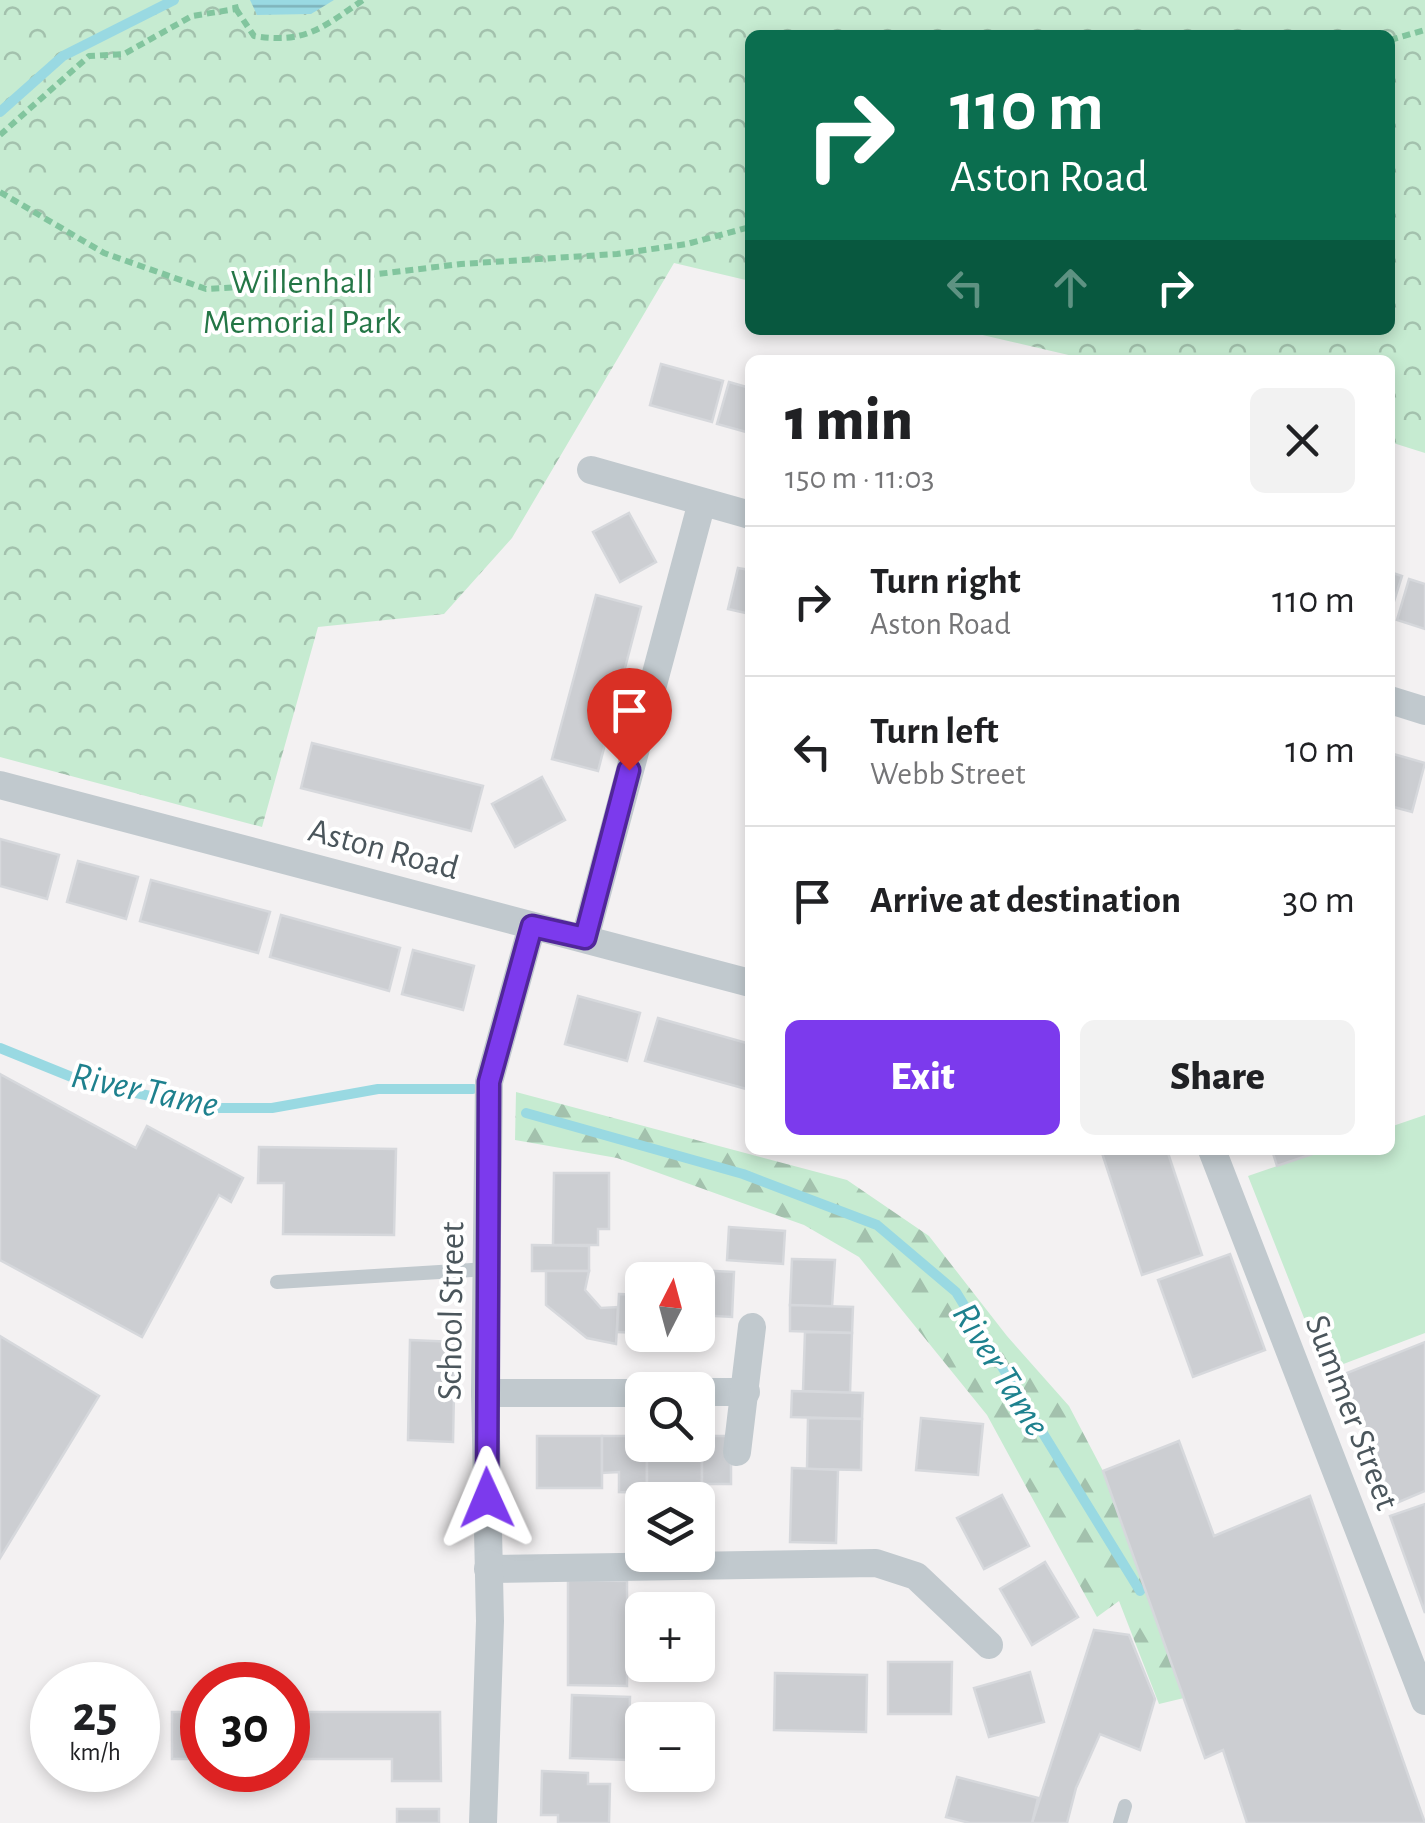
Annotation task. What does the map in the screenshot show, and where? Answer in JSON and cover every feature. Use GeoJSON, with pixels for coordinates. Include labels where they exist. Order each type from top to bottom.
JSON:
{"type":"FeatureCollection","features":[{"type":"Feature","properties":{"kind":"street"},"geometry":{"type":"LineString","coordinates":[[592,470],[745,514]]}},
{"type":"Feature","properties":{"kind":"street"},"geometry":{"type":"LineString","coordinates":[[585,938],[702,502]]}},
{"type":"Feature","properties":{"kind":"street"},"geometry":{"type":"LineString","coordinates":[[1395,701],[1425,710]]}},
{"type":"Feature","properties":{"kind":"street","name":"Aston Road"},"geometry":{"type":"LineString","coordinates":[[0,785],[745,982]]}},
{"type":"Feature","properties":{"kind":"street","name":"School Street"},"geometry":{"type":"LineString","coordinates":[[483,1823],[489,1082],[532,926]]}},
{"type":"Feature","properties":{"kind":"street","name":"Summer Street"},"geometry":{"type":"LineString","coordinates":[[1214,1155],[1425,1701]]}},
{"type":"Feature","properties":{"kind":"street"},"geometry":{"type":"LineString","coordinates":[[737,1452],[752,1327]]}},
{"type":"Feature","properties":{"kind":"street"},"geometry":{"type":"LineString","coordinates":[[485,1393],[625,1392]]}},
{"type":"Feature","properties":{"kind":"street"},"geometry":{"type":"LineString","coordinates":[[715,1392],[746,1392]]}},
{"type":"Feature","properties":{"kind":"street"},"geometry":{"type":"LineString","coordinates":[[488,1569],[876,1563],[916,1576],[989,1646]]}},
{"type":"Feature","properties":{"kind":"lane"},"geometry":{"type":"LineString","coordinates":[[276,1282],[489,1270]]}},
{"type":"Feature","properties":{"kind":"lane"},"geometry":{"type":"LineString","coordinates":[[1120,1823],[1125,1806]]}},
{"type":"Feature","properties":{"kind":"path"},"geometry":{"type":"LineString","coordinates":[[0,135],[88,56],[124,54],[192,16],[235,4],[254,36],[288,41],[318,30],[363,0]]}},
{"type":"Feature","properties":{"kind":"path"},"geometry":{"type":"LineString","coordinates":[[1395,39],[1425,30]]}},
{"type":"Feature","properties":{"kind":"path"},"geometry":{"type":"LineString","coordinates":[[0,192],[104,253],[206,289],[294,284],[461,264],[616,254],[686,244],[745,228]]}},
{"type":"Feature","properties":{"kind":"green space","name":"Willenhall Memorial Park"},"geometry":{"type":"Polygon","coordinates":[[[0,0],[1425,0],[1425,453],[1395,444],[1395,355],[1068,355],[982,335],[1395,335],[1395,30],[745,30],[745,280],[674,263],[512,538],[444,614],[318,627],[262,827],[0,757],[0,0]]]}},
{"type":"Feature","properties":{"kind":"green space"},"geometry":{"type":"Polygon","coordinates":[[[516,1092],[847,1180],[929,1236],[1007,1336],[1069,1406],[1103,1471],[1184,1698],[1159,1704],[1119,1601],[1097,1617],[987,1415],[859,1257],[804,1225],[617,1158],[515,1140],[516,1092]]]}},
{"type":"Feature","properties":{"kind":"green space"},"geometry":{"type":"Polygon","coordinates":[[[1425,1115],[1425,1333],[1325,1371],[1248,1176],[1309,1155],[1395,1155],[1395,1125],[1425,1115]]]}},
{"type":"Feature","properties":{"kind":"water"},"geometry":{"type":"Polygon","coordinates":[[[250,0],[334,0],[311,14],[257,15],[250,0]]]}},
{"type":"Feature","properties":{"kind":"building"},"geometry":{"type":"Polygon","coordinates":[[[661,364],[723,381],[712,422],[650,405],[661,364]]]}},
{"type":"Feature","properties":{"kind":"building"},"geometry":{"type":"Polygon","coordinates":[[[729,382],[745,387],[745,432],[717,424],[729,382]]]}},
{"type":"Feature","properties":{"kind":"building"},"geometry":{"type":"Polygon","coordinates":[[[629,513],[656,562],[620,582],[593,532],[629,513]]]}},
{"type":"Feature","properties":{"kind":"building"},"geometry":{"type":"Polygon","coordinates":[[[738,568],[745,569],[745,613],[728,609],[738,568]]]}},
{"type":"Feature","properties":{"kind":"building"},"geometry":{"type":"Polygon","coordinates":[[[1395,574],[1402,576],[1395,598],[1395,574]]]}},
{"type":"Feature","properties":{"kind":"building"},"geometry":{"type":"Polygon","coordinates":[[[1409,579],[1425,584],[1425,629],[1397,620],[1409,579]]]}},
{"type":"Feature","properties":{"kind":"building"},"geometry":{"type":"Polygon","coordinates":[[[596,595],[641,607],[598,771],[552,759],[596,595]]]}},
{"type":"Feature","properties":{"kind":"building"},"geometry":{"type":"Polygon","coordinates":[[[312,743],[483,786],[471,831],[301,788],[312,743]]]}},
{"type":"Feature","properties":{"kind":"building"},"geometry":{"type":"Polygon","coordinates":[[[1395,754],[1425,763],[1412,812],[1395,807],[1395,754]]]}},
{"type":"Feature","properties":{"kind":"building"},"geometry":{"type":"Polygon","coordinates":[[[542,777],[565,820],[515,847],[492,804],[542,777]]]}},
{"type":"Feature","properties":{"kind":"building"},"geometry":{"type":"Polygon","coordinates":[[[0,839],[59,855],[47,899],[0,886],[0,839]]]}},
{"type":"Feature","properties":{"kind":"building"},"geometry":{"type":"Polygon","coordinates":[[[78,861],[138,877],[126,919],[67,902],[78,861]]]}},
{"type":"Feature","properties":{"kind":"building"},"geometry":{"type":"Polygon","coordinates":[[[151,880],[270,912],[258,953],[140,921],[151,880]]]}},
{"type":"Feature","properties":{"kind":"building"},"geometry":{"type":"Polygon","coordinates":[[[281,915],[400,948],[389,991],[270,957],[281,915]]]}},
{"type":"Feature","properties":{"kind":"building"},"geometry":{"type":"Polygon","coordinates":[[[413,950],[474,966],[463,1010],[402,994],[413,950]]]}},
{"type":"Feature","properties":{"kind":"building"},"geometry":{"type":"Polygon","coordinates":[[[578,996],[640,1013],[627,1061],[565,1044],[578,996]]]}},
{"type":"Feature","properties":{"kind":"building"},"geometry":{"type":"Polygon","coordinates":[[[658,1018],[745,1043],[745,1089],[645,1061],[658,1018]]]}},
{"type":"Feature","properties":{"kind":"building"},"geometry":{"type":"Polygon","coordinates":[[[0,1074],[136,1148],[147,1126],[243,1178],[231,1202],[219,1195],[142,1337],[0,1260],[0,1074]]]}},
{"type":"Feature","properties":{"kind":"building"},"geometry":{"type":"Polygon","coordinates":[[[259,1147],[396,1149],[394,1235],[283,1234],[284,1183],[258,1183],[259,1147]]]}},
{"type":"Feature","properties":{"kind":"building"},"geometry":{"type":"Polygon","coordinates":[[[1103,1155],[1169,1155],[1202,1255],[1142,1275],[1103,1155]]]}},
{"type":"Feature","properties":{"kind":"building"},"geometry":{"type":"Polygon","coordinates":[[[1274,1155],[1309,1155],[1277,1166],[1274,1155]]]}},
{"type":"Feature","properties":{"kind":"building"},"geometry":{"type":"Polygon","coordinates":[[[554,1173],[609,1173],[609,1229],[598,1229],[598,1245],[553,1245],[554,1173]]]}},
{"type":"Feature","properties":{"kind":"building"},"geometry":{"type":"Polygon","coordinates":[[[729,1227],[785,1231],[783,1264],[727,1260],[729,1227]]]}},
{"type":"Feature","properties":{"kind":"building"},"geometry":{"type":"Polygon","coordinates":[[[532,1245],[589,1246],[589,1271],[532,1271],[532,1245]]]}},
{"type":"Feature","properties":{"kind":"building"},"geometry":{"type":"Polygon","coordinates":[[[1230,1254],[1265,1350],[1193,1377],[1158,1280],[1230,1254]]]}},
{"type":"Feature","properties":{"kind":"building"},"geometry":{"type":"Polygon","coordinates":[[[792,1259],[835,1260],[832,1307],[790,1305],[792,1259]]]}},
{"type":"Feature","properties":{"kind":"building"},"geometry":{"type":"Polygon","coordinates":[[[546,1271],[589,1271],[585,1290],[601,1308],[618,1307],[616,1344],[587,1338],[546,1305],[546,1271]]]}},
{"type":"Feature","properties":{"kind":"building"},"geometry":{"type":"Polygon","coordinates":[[[715,1271],[734,1272],[732,1317],[715,1316],[715,1271]]]}},
{"type":"Feature","properties":{"kind":"building"},"geometry":{"type":"Polygon","coordinates":[[[619,1294],[625,1294],[625,1332],[617,1332],[619,1294]]]}},
{"type":"Feature","properties":{"kind":"building"},"geometry":{"type":"Polygon","coordinates":[[[790,1305],[853,1307],[852,1333],[790,1331],[790,1305]]]}},
{"type":"Feature","properties":{"kind":"building"},"geometry":{"type":"Polygon","coordinates":[[[805,1332],[852,1333],[850,1393],[803,1391],[805,1332]]]}},
{"type":"Feature","properties":{"kind":"building"},"geometry":{"type":"Polygon","coordinates":[[[0,1336],[99,1396],[0,1558],[0,1336]]]}},
{"type":"Feature","properties":{"kind":"building"},"geometry":{"type":"Polygon","coordinates":[[[410,1340],[455,1342],[453,1442],[408,1440],[410,1340]]]}},
{"type":"Feature","properties":{"kind":"building"},"geometry":{"type":"Polygon","coordinates":[[[1425,1342],[1425,1491],[1394,1504],[1342,1375],[1425,1342]]]}},
{"type":"Feature","properties":{"kind":"building"},"geometry":{"type":"Polygon","coordinates":[[[792,1391],[863,1393],[862,1419],[791,1417],[792,1391]]]}},
{"type":"Feature","properties":{"kind":"building"},"geometry":{"type":"Polygon","coordinates":[[[808,1418],[862,1419],[861,1470],[807,1469],[808,1418]]]}},
{"type":"Feature","properties":{"kind":"building"},"geometry":{"type":"Polygon","coordinates":[[[921,1418],[983,1424],[978,1475],[916,1470],[921,1418]]]}},
{"type":"Feature","properties":{"kind":"building"},"geometry":{"type":"Polygon","coordinates":[[[537,1436],[602,1436],[602,1488],[537,1488],[537,1436]]]}},
{"type":"Feature","properties":{"kind":"building"},"geometry":{"type":"Polygon","coordinates":[[[602,1436],[625,1436],[625,1462],[647,1462],[647,1482],[625,1482],[625,1492],[619,1492],[619,1472],[602,1473],[602,1436]]]}},
{"type":"Feature","properties":{"kind":"building"},"geometry":{"type":"Polygon","coordinates":[[[715,1436],[731,1436],[731,1484],[702,1482],[702,1462],[715,1462],[715,1436]]]}},
{"type":"Feature","properties":{"kind":"building"},"geometry":{"type":"Polygon","coordinates":[[[1179,1441],[1214,1536],[1310,1496],[1425,1823],[1247,1823],[1223,1750],[1205,1758],[1103,1471],[1179,1441]]]}},
{"type":"Feature","properties":{"kind":"building"},"geometry":{"type":"Polygon","coordinates":[[[647,1462],[702,1462],[702,1482],[647,1482],[647,1462]]]}},
{"type":"Feature","properties":{"kind":"building"},"geometry":{"type":"Polygon","coordinates":[[[792,1468],[838,1470],[836,1543],[790,1542],[792,1468]]]}},
{"type":"Feature","properties":{"kind":"building"},"geometry":{"type":"Polygon","coordinates":[[[1002,1495],[1029,1546],[984,1569],[957,1518],[1002,1495]]]}},
{"type":"Feature","properties":{"kind":"building"},"geometry":{"type":"Polygon","coordinates":[[[1425,1504],[1425,1613],[1390,1516],[1425,1504]]]}},
{"type":"Feature","properties":{"kind":"building"},"geometry":{"type":"Polygon","coordinates":[[[1045,1562],[1078,1617],[1032,1645],[1000,1589],[1045,1562]]]}},
{"type":"Feature","properties":{"kind":"building"},"geometry":{"type":"Polygon","coordinates":[[[568,1580],[627,1581],[627,1686],[568,1685],[568,1580]]]}},
{"type":"Feature","properties":{"kind":"building"},"geometry":{"type":"Polygon","coordinates":[[[1094,1630],[1129,1635],[1155,1699],[1140,1750],[1100,1734],[1076,1788],[1067,1823],[1032,1823],[1094,1630]]]}},
{"type":"Feature","properties":{"kind":"building"},"geometry":{"type":"Polygon","coordinates":[[[888,1662],[952,1662],[951,1714],[888,1714],[888,1662]]]}},
{"type":"Feature","properties":{"kind":"building"},"geometry":{"type":"Polygon","coordinates":[[[1030,1672],[1044,1722],[989,1737],[974,1688],[1030,1672]]]}},
{"type":"Feature","properties":{"kind":"building"},"geometry":{"type":"Polygon","coordinates":[[[775,1673],[867,1675],[866,1732],[774,1730],[775,1673]]]}},
{"type":"Feature","properties":{"kind":"building"},"geometry":{"type":"Polygon","coordinates":[[[572,1695],[630,1697],[630,1702],[625,1702],[625,1760],[570,1758],[572,1695]]]}},
{"type":"Feature","properties":{"kind":"building"},"geometry":{"type":"Polygon","coordinates":[[[172,1712],[180,1712],[180,1759],[172,1759],[172,1712]]]}},
{"type":"Feature","properties":{"kind":"building"},"geometry":{"type":"Polygon","coordinates":[[[310,1712],[440,1712],[441,1781],[392,1781],[392,1759],[310,1759],[310,1712]]]}},
{"type":"Feature","properties":{"kind":"building"},"geometry":{"type":"Polygon","coordinates":[[[542,1771],[588,1773],[588,1784],[610,1784],[609,1823],[558,1823],[558,1815],[541,1815],[542,1771]]]}},
{"type":"Feature","properties":{"kind":"building"},"geometry":{"type":"Polygon","coordinates":[[[957,1777],[1038,1798],[1032,1823],[970,1823],[946,1817],[957,1777]]]}},
{"type":"Feature","properties":{"kind":"building"},"geometry":{"type":"Polygon","coordinates":[[[397,1809],[439,1809],[439,1823],[397,1823],[397,1809]]]}},
{"type":"Feature","properties":{"kind":"waterway"},"geometry":{"type":"LineString","coordinates":[[0,112],[63,56],[174,0]]}},
{"type":"Feature","properties":{"kind":"waterway","name":"River Tame"},"geometry":{"type":"LineString","coordinates":[[0,1048],[84,1082],[207,1108],[272,1108],[378,1089],[473,1089]]}},
{"type":"Feature","properties":{"kind":"waterway","name":"River Tame"},"geometry":{"type":"LineString","coordinates":[[526,1113],[743,1174],[877,1225],[956,1292],[1140,1591]]}},
{"type":"Feature","properties":{"kind":"route"},"geometry":{"type":"LineString","coordinates":[[487,1498],[489,1082],[532,926],[585,938],[629,770]]}}]}
